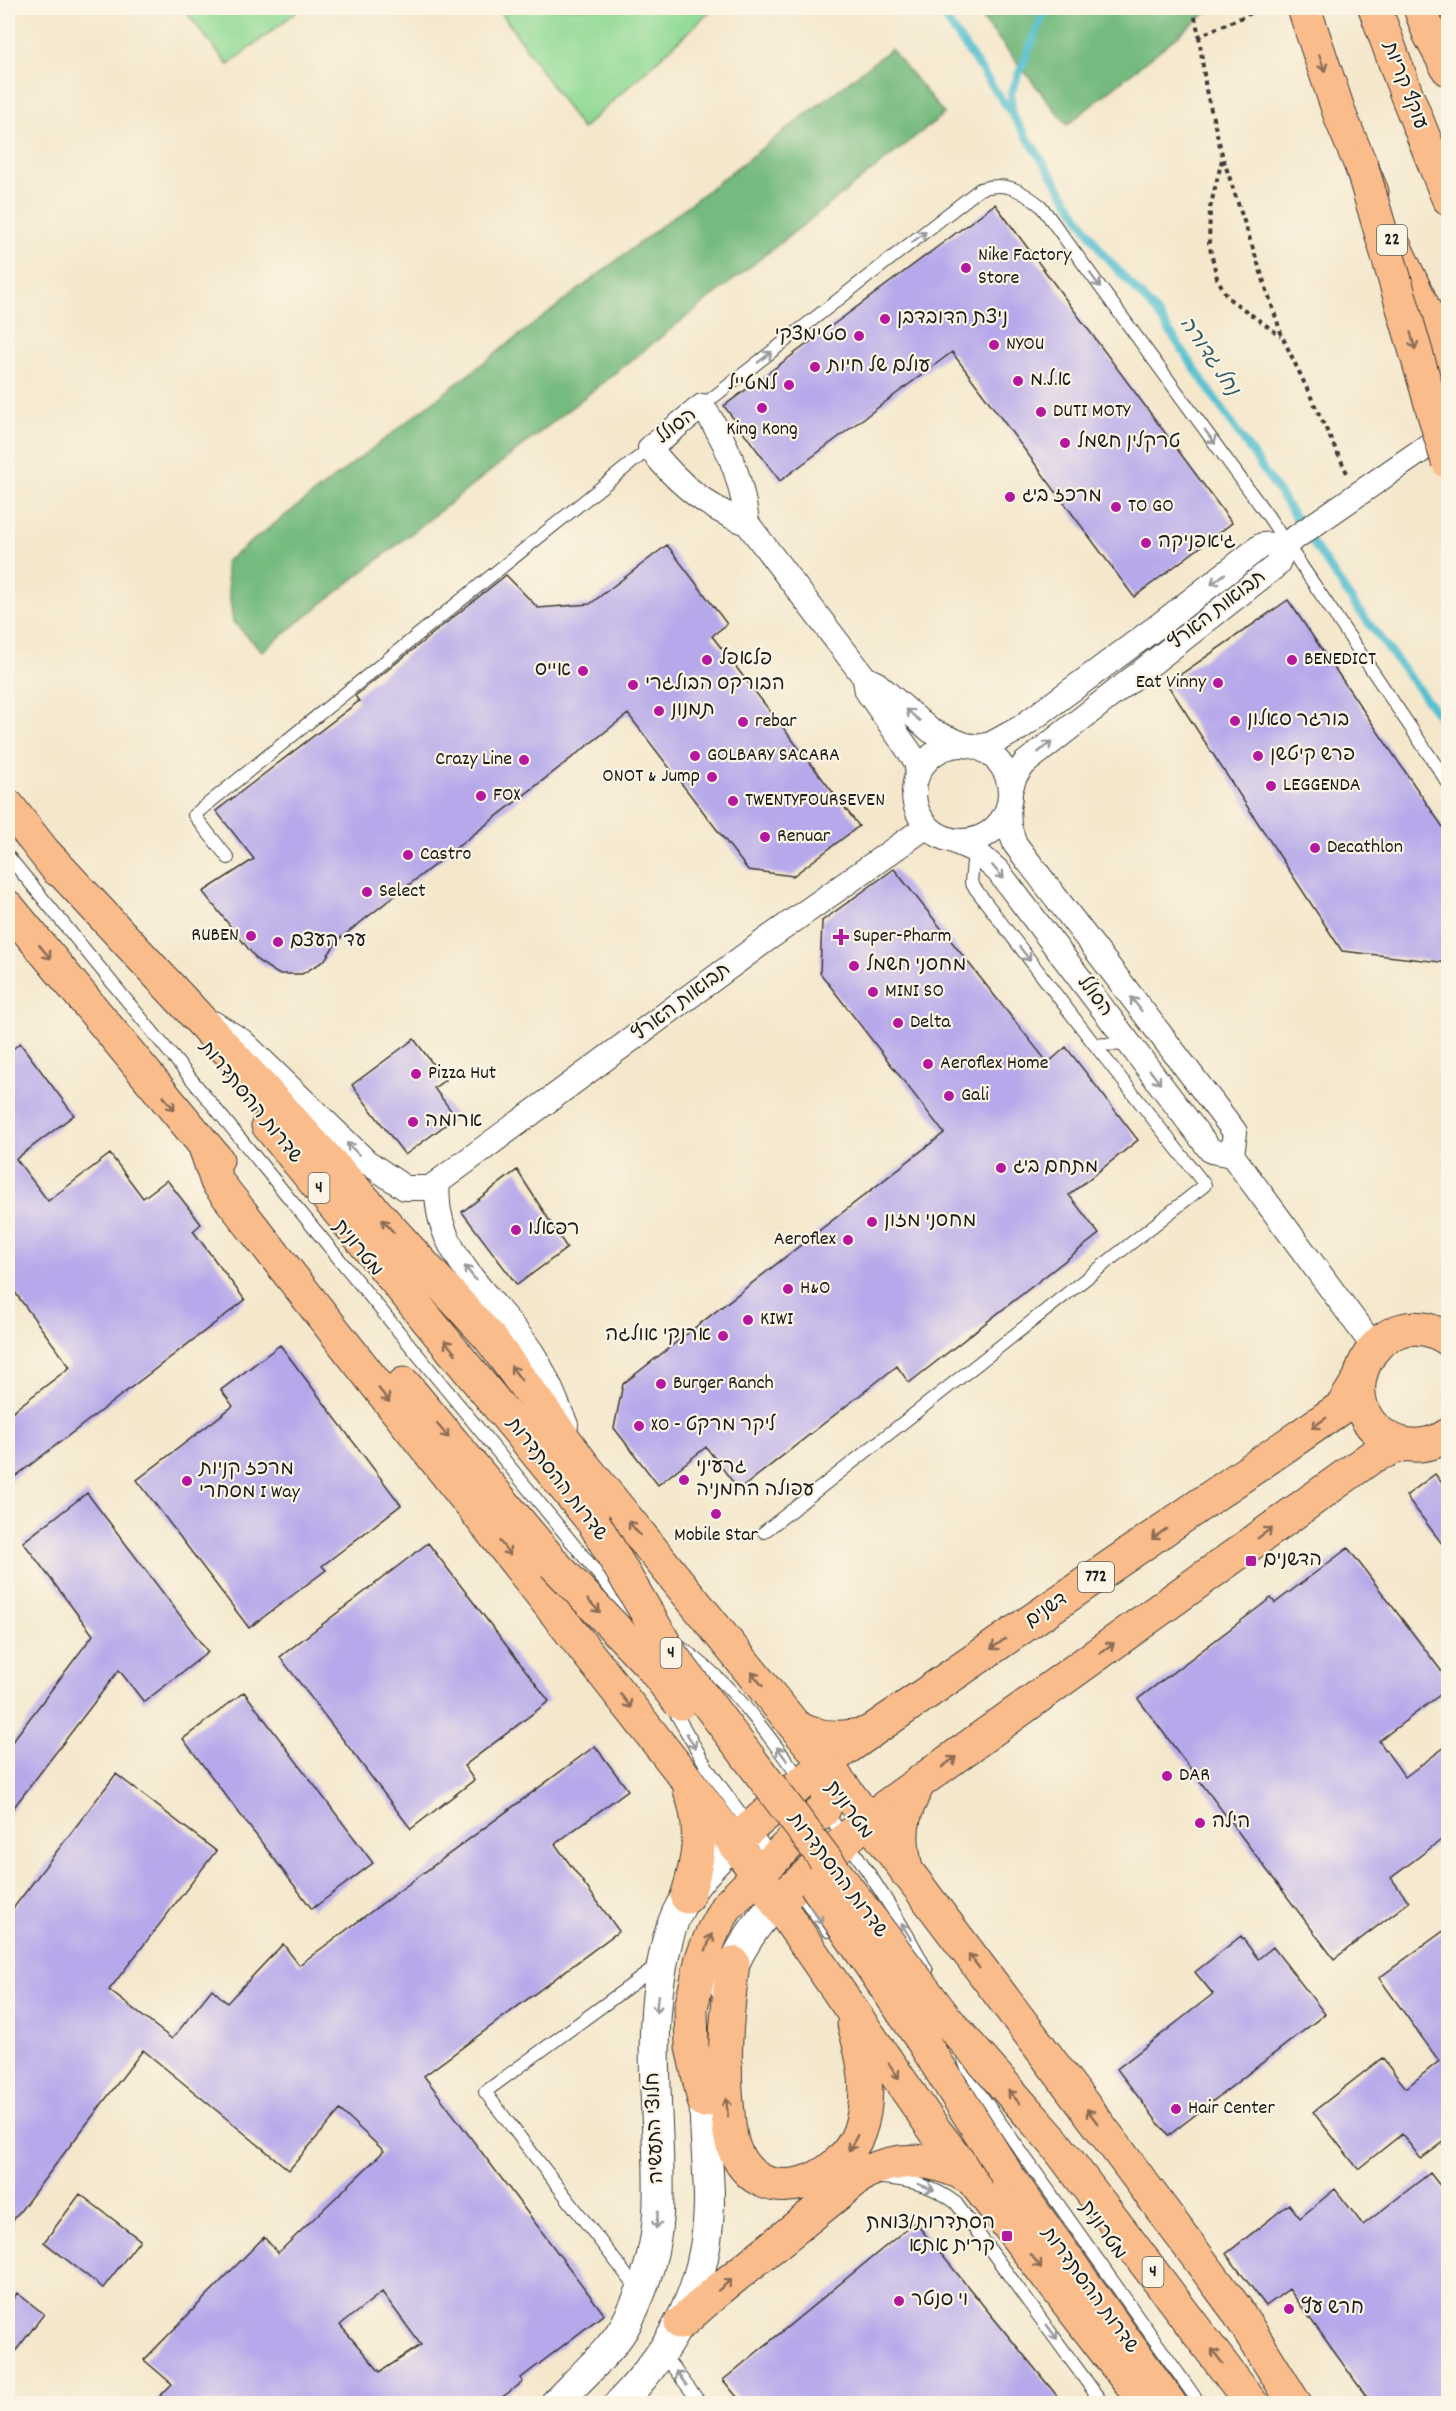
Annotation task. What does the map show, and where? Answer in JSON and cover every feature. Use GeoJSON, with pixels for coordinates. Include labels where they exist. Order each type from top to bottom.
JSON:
{"type":"FeatureCollection","features":[{"type":"Feature","properties":{"kind":"main road","name":"22"},"geometry":{"type":"LineString","coordinates":[[1304,8],[1341,118],[1390,238],[1449,360]]}},
{"type":"Feature","properties":{"kind":"main road","name":"עוקף קריות"},"geometry":{"type":"LineString","coordinates":[[1375,8],[1406,93],[1449,198]]}},
{"type":"Feature","properties":{"kind":"main road"},"geometry":{"type":"LineString","coordinates":[[1420,8],[1429,33],[1449,69]]}},
{"type":"Feature","properties":{"kind":"main road"},"geometry":{"type":"LineString","coordinates":[[1361,164],[1449,462]]}},
{"type":"Feature","properties":{"kind":"main road","name":"שדרות ההסתדרות"},"geometry":{"type":"LineString","coordinates":[[8,806],[594,1522],[672,1656],[938,2009],[1053,2141],[1252,2403]]}},
{"type":"Feature","properties":{"kind":"main road"},"geometry":{"type":"LineString","coordinates":[[45,853],[490,1338],[584,1466],[794,1725],[816,1789],[857,1830],[908,1874],[1236,2309],[1295,2403]]}},
{"type":"Feature","properties":{"kind":"main road","name":"שדרות ההסתדרות"},"geometry":{"type":"LineString","coordinates":[[8,907],[554,1564],[651,1665],[830,1904],[920,2037],[1007,2175],[1170,2403]]}},
{"type":"Feature","properties":{"kind":"main road"},"geometry":{"type":"LineString","coordinates":[[204,1144],[217,1182],[685,1777],[742,1835],[779,1879],[849,2005],[936,2132],[1146,2403]]}},
{"type":"Feature","properties":{"kind":"main road"},"geometry":{"type":"LineString","coordinates":[[1374,1347],[1388,1336],[1405,1330],[1442,1331]]}},
{"type":"Feature","properties":{"kind":"main road","name":"דשנים"},"geometry":{"type":"LineString","coordinates":[[742,1835],[816,1789],[869,1733],[1342,1407],[1358,1382],[1364,1363],[1374,1347]]}},
{"type":"Feature","properties":{"kind":"main road"},"geometry":{"type":"LineString","coordinates":[[1358,1382],[1360,1401],[1372,1424],[1381,1433],[1404,1444]]}},
{"type":"Feature","properties":{"kind":"main road"},"geometry":{"type":"LineString","coordinates":[[704,2101],[692,2047],[691,2018],[694,1991],[702,1958],[712,1931],[726,1907],[779,1879],[857,1830],[1373,1455],[1404,1444],[1431,1443],[1447,1439]]}},
{"type":"Feature","properties":{"kind":"main road"},"geometry":{"type":"LineString","coordinates":[[794,1725],[808,1733],[819,1735],[841,1737],[869,1733]]}},
{"type":"Feature","properties":{"kind":"main road"},"geometry":{"type":"LineString","coordinates":[[685,1777],[697,1810],[700,1839],[687,1897]]}},
{"type":"Feature","properties":{"kind":"main road"},"geometry":{"type":"LineString","coordinates":[[908,1874],[902,1850],[902,1817],[919,1784]]}},
{"type":"Feature","properties":{"kind":"main road"},"geometry":{"type":"LineString","coordinates":[[779,1879],[816,1789]]}},
{"type":"Feature","properties":{"kind":"main road"},"geometry":{"type":"LineString","coordinates":[[734,1963],[728,2008],[725,2062],[731,2139],[745,2168],[756,2180],[768,2185],[785,2187],[801,2183],[828,2171],[843,2158],[858,2134],[865,2106],[867,2080],[849,2005]]}},
{"type":"Feature","properties":{"kind":"main road"},"geometry":{"type":"LineString","coordinates":[[681,2323],[849,2184],[877,2166],[899,2161],[928,2161],[956,2169],[972,2179]]}},
{"type":"Feature","properties":{"kind":"street","name":"הסולל"},"geometry":{"type":"LineString","coordinates":[[747,523],[728,516],[690,492],[668,472],[650,448],[702,406],[721,432],[731,455],[745,501],[747,523],[865,678],[877,684],[931,731],[970,746]]}},
{"type":"Feature","properties":{"kind":"street","name":"תבואות הארץ"},"geometry":{"type":"LineString","coordinates":[[970,746],[991,744],[1020,728],[1158,626],[1262,545],[1290,540],[1449,432]]}},
{"type":"Feature","properties":{"kind":"street","name":"תבואות הארץ"},"geometry":{"type":"LineString","coordinates":[[1009,799],[1015,776],[1025,763],[1277,566],[1290,540]]}},
{"type":"Feature","properties":{"kind":"street","name":"הסולל"},"geometry":{"type":"LineString","coordinates":[[865,678],[867,691],[916,761],[918,774]]}},
{"type":"Feature","properties":{"kind":"street"},"geometry":{"type":"LineString","coordinates":[[970,746],[989,753],[1000,763],[1007,777],[1009,799],[1001,820],[990,831],[978,838],[964,841],[951,840],[938,835],[919,815],[914,801],[914,787],[925,762],[935,752],[948,747],[970,746]]}},
{"type":"Feature","properties":{"kind":"street","name":"הסולל"},"geometry":{"type":"LineString","coordinates":[[951,840],[974,850],[998,871],[1211,1151],[1232,1155],[1235,1132],[1020,851],[1009,826],[1009,799]]}},
{"type":"Feature","properties":{"kind":"street","name":"תבואות הארץ"},"geometry":{"type":"LineString","coordinates":[[438,1183],[766,940],[927,826]]}},
{"type":"Feature","properties":{"kind":"street"},"geometry":{"type":"LineString","coordinates":[[190,1009],[242,1041],[367,1162],[396,1184],[415,1190],[430,1188],[438,1183]]}},
{"type":"Feature","properties":{"kind":"street"},"geometry":{"type":"LineString","coordinates":[[1232,1155],[1374,1347]]}},
{"type":"Feature","properties":{"kind":"street"},"geometry":{"type":"LineString","coordinates":[[438,1183],[439,1217],[452,1248],[533,1354],[584,1466]]}},
{"type":"Feature","properties":{"kind":"street","name":"חלוצי התעשיה"},"geometry":{"type":"LineString","coordinates":[[555,2403],[607,2349],[626,2325],[640,2294],[654,2244],[658,2215],[654,2039],[663,1962],[672,1926],[687,1897],[703,1875],[742,1835]]}},
{"type":"Feature","properties":{"kind":"street"},"geometry":{"type":"LineString","coordinates":[[619,2403],[662,2353],[681,2323],[697,2282],[708,2216],[704,2101],[713,2035],[722,1996],[739,1949],[754,1928],[779,1879]]}},
{"type":"Feature","properties":{"kind":"lane"},"geometry":{"type":"LineString","coordinates":[[702,406],[980,189],[994,184],[1010,187],[1026,194],[1041,206],[1290,540],[1449,783]]}},
{"type":"Feature","properties":{"kind":"lane"},"geometry":{"type":"LineString","coordinates":[[228,858],[194,815],[650,448]]}},
{"type":"Feature","properties":{"kind":"lane"},"geometry":{"type":"LineString","coordinates":[[764,1532],[1205,1185],[971,883],[974,850]]}},
{"type":"Feature","properties":{"kind":"lane","name":"מטרונית"},"geometry":{"type":"LineString","coordinates":[[8,856],[632,1616],[716,1674],[749,1709],[816,1789],[857,1830],[937,1991],[971,2081]]}},
{"type":"Feature","properties":{"kind":"lane"},"geometry":{"type":"LineString","coordinates":[[1094,1044],[1131,1046]]}},
{"type":"Feature","properties":{"kind":"lane"},"geometry":{"type":"LineString","coordinates":[[640,1638],[674,1711],[708,1769],[742,1835]]}},
{"type":"Feature","properties":{"kind":"lane"},"geometry":{"type":"LineString","coordinates":[[779,1879],[837,1942]]}},
{"type":"Feature","properties":{"kind":"lane"},"geometry":{"type":"LineString","coordinates":[[640,2294],[485,2092],[663,1962]]}},
{"type":"Feature","properties":{"kind":"lane","name":"מטרונית"},"geometry":{"type":"LineString","coordinates":[[858,1970],[904,2024],[971,2081],[1200,2403]]}},
{"type":"Feature","properties":{"kind":"lane"},"geometry":{"type":"LineString","coordinates":[[1114,2145],[1241,2300],[1306,2403]]}},
{"type":"Feature","properties":{"kind":"lane"},"geometry":{"type":"LineString","coordinates":[[849,2184],[880,2178],[915,2182],[942,2193],[956,2203],[1103,2403]]}},
{"type":"Feature","properties":{"kind":"lane"},"geometry":{"type":"LineString","coordinates":[[662,2353],[701,2403]]}},
{"type":"Feature","properties":{"kind":"path"},"geometry":{"type":"LineString","coordinates":[[1192,8],[1199,36],[1206,90],[1223,158],[1282,336],[1356,494]]}},
{"type":"Feature","properties":{"kind":"path"},"geometry":{"type":"LineString","coordinates":[[1199,36],[1263,8]]}},
{"type":"Feature","properties":{"kind":"path"},"geometry":{"type":"LineString","coordinates":[[1223,158],[1210,208],[1209,244],[1217,278],[1228,298],[1282,336]]}},
{"type":"Feature","properties":{"kind":"green space"},"geometry":{"type":"Polygon","coordinates":[[[183,8],[301,8],[228,65],[183,8]]]}},
{"type":"Feature","properties":{"kind":"green space"},"geometry":{"type":"Polygon","coordinates":[[[498,8],[714,8],[582,129],[498,8]]]}},
{"type":"Feature","properties":{"kind":"green space"},"geometry":{"type":"Polygon","coordinates":[[[974,8],[1212,8],[1067,125],[974,8]]]}},
{"type":"Feature","properties":{"kind":"green space"},"geometry":{"type":"Polygon","coordinates":[[[891,49],[944,114],[262,651],[233,622],[225,562],[891,49]]]}},
{"type":"Feature","properties":{"kind":"building"},"geometry":{"type":"Polygon","coordinates":[[[995,204],[1232,523],[1134,597],[952,352],[780,481],[724,406],[995,204]]]}},
{"type":"Feature","properties":{"kind":"building"},"geometry":{"type":"Polygon","coordinates":[[[667,545],[727,624],[712,636],[859,826],[793,876],[748,870],[628,714],[338,940],[324,961],[302,974],[278,974],[258,961],[203,892],[254,859],[216,811],[359,701],[355,696],[506,575],[538,608],[590,604],[667,545]]]}},
{"type":"Feature","properties":{"kind":"building"},"geometry":{"type":"Polygon","coordinates":[[[1288,600],[1449,836],[1449,963],[1342,951],[1167,684],[1288,600]]]}},
{"type":"Feature","properties":{"kind":"building","name":"מתחם ביג"},"geometry":{"type":"Polygon","coordinates":[[[894,869],[1048,1063],[1066,1047],[1138,1140],[1069,1195],[1099,1234],[909,1383],[897,1366],[739,1490],[706,1447],[658,1485],[614,1428],[623,1384],[944,1133],[820,973],[822,921],[894,869]]]}},
{"type":"Feature","properties":{"kind":"building"},"geometry":{"type":"Polygon","coordinates":[[[414,1039],[445,1080],[434,1088],[456,1117],[405,1155],[352,1085],[414,1039]]]}},
{"type":"Feature","properties":{"kind":"building"},"geometry":{"type":"Polygon","coordinates":[[[20,1043],[74,1115],[16,1159],[48,1201],[110,1154],[143,1198],[167,1180],[201,1224],[193,1231],[245,1300],[8,1482],[8,1415],[70,1367],[8,1283],[8,1053],[20,1043]]]}},
{"type":"Feature","properties":{"kind":"building","name":"רפאלו"},"geometry":{"type":"Polygon","coordinates":[[[517,1170],[567,1248],[517,1285],[462,1212],[517,1170]]]}},
{"type":"Feature","properties":{"kind":"building"},"geometry":{"type":"Polygon","coordinates":[[[280,1345],[401,1505],[322,1566],[326,1570],[249,1628],[137,1480],[233,1406],[221,1390],[280,1345]]]}},
{"type":"Feature","properties":{"kind":"building"},"geometry":{"type":"Polygon","coordinates":[[[1435,1474],[1449,1492],[1449,1553],[1406,1496],[1435,1474]]]}},
{"type":"Feature","properties":{"kind":"building"},"geometry":{"type":"Polygon","coordinates":[[[87,1493],[208,1652],[144,1702],[119,1670],[8,1815],[8,1747],[93,1635],[23,1542],[87,1493]]]}},
{"type":"Feature","properties":{"kind":"building"},"geometry":{"type":"Polygon","coordinates":[[[428,1543],[549,1701],[464,1766],[474,1780],[411,1829],[280,1657],[428,1543]]]}},
{"type":"Feature","properties":{"kind":"building"},"geometry":{"type":"Polygon","coordinates":[[[1348,1548],[1449,1681],[1449,1688],[1379,1741],[1405,1777],[1449,1744],[1449,1834],[1391,1878],[1409,1902],[1334,1959],[1138,1699],[1271,1598],[1275,1603],[1348,1548]]]}},
{"type":"Feature","properties":{"kind":"building"},"geometry":{"type":"Polygon","coordinates":[[[244,1692],[373,1863],[312,1909],[183,1739],[244,1692]]]}},
{"type":"Feature","properties":{"kind":"building"},"geometry":{"type":"Polygon","coordinates":[[[595,1746],[628,1790],[555,1844],[619,1931],[424,2076],[604,2314],[521,2378],[523,2382],[494,2403],[153,2403],[172,2384],[144,2360],[264,2237],[278,2253],[384,2151],[340,2110],[289,2170],[143,2050],[8,2227],[8,1915],[116,1774],[216,1851],[109,1990],[172,2039],[212,1989],[227,2003],[283,1944],[299,1965],[595,1746]],[[382,2292],[340,2325],[380,2372],[421,2345],[382,2292]]]}},
{"type":"Feature","properties":{"kind":"building"},"geometry":{"type":"Polygon","coordinates":[[[1449,1927],[1449,2138],[1421,2159],[1402,2134],[1358,2169],[1313,2112],[1382,2058],[1406,2088],[1439,2061],[1379,1978],[1449,1927]]]}},
{"type":"Feature","properties":{"kind":"building"},"geometry":{"type":"Polygon","coordinates":[[[1241,1936],[1258,1959],[1273,1947],[1325,2014],[1168,2136],[1117,2069],[1213,1994],[1195,1972],[1241,1936]]]}},
{"type":"Feature","properties":{"kind":"building"},"geometry":{"type":"Polygon","coordinates":[[[1430,2173],[1449,2197],[1449,2403],[1371,2403],[1289,2289],[1266,2306],[1226,2254],[1289,2204],[1300,2218],[1335,2189],[1363,2225],[1430,2173]]]}},
{"type":"Feature","properties":{"kind":"building"},"geometry":{"type":"Polygon","coordinates":[[[80,2194],[140,2240],[103,2288],[44,2242],[80,2194]]]}},
{"type":"Feature","properties":{"kind":"building","name":"וי סנטר"},"geometry":{"type":"Polygon","coordinates":[[[915,2222],[1063,2403],[742,2403],[723,2380],[915,2222]]]}},
{"type":"Feature","properties":{"kind":"building"},"geometry":{"type":"Polygon","coordinates":[[[17,2293],[44,2314],[8,2361],[8,2306],[17,2293]]]}},
{"type":"Feature","properties":{"kind":"waterway","name":"נחל גדורה"},"geometry":{"type":"LineString","coordinates":[[938,8],[1012,114],[1103,254],[1157,313],[1355,605],[1448,728]]}},
{"type":"Feature","properties":{"kind":"waterway"},"geometry":{"type":"LineString","coordinates":[[1012,113],[1011,93],[1046,8]]}},
{"type":"Feature","properties":{"kind":"place","name":"Nike Factory Store"},"geometry":{"type":"Point","coordinates":[966,268]}},
{"type":"Feature","properties":{"kind":"place","name":"ניצת הדובדבן"},"geometry":{"type":"Point","coordinates":[885,319]}},
{"type":"Feature","properties":{"kind":"place","name":"סטימצקי"},"geometry":{"type":"Point","coordinates":[859,336]}},
{"type":"Feature","properties":{"kind":"place","name":"NYOU"},"geometry":{"type":"Point","coordinates":[994,345]}},
{"type":"Feature","properties":{"kind":"place","name":"עולם של חיות"},"geometry":{"type":"Point","coordinates":[815,367]}},
{"type":"Feature","properties":{"kind":"place","name":"א.ל.מ"},"geometry":{"type":"Point","coordinates":[1018,381]}},
{"type":"Feature","properties":{"kind":"place","name":"למטייל"},"geometry":{"type":"Point","coordinates":[789,385]}},
{"type":"Feature","properties":{"kind":"place","name":"King Kong"},"geometry":{"type":"Point","coordinates":[762,408]}},
{"type":"Feature","properties":{"kind":"place","name":"DUTI MOTY"},"geometry":{"type":"Point","coordinates":[1041,412]}},
{"type":"Feature","properties":{"kind":"place","name":"טרקלין חשמל"},"geometry":{"type":"Point","coordinates":[1065,443]}},
{"type":"Feature","properties":{"kind":"place","name":"מרכז ביג"},"geometry":{"type":"Point","coordinates":[1010,497]}},
{"type":"Feature","properties":{"kind":"place","name":"TO GO"},"geometry":{"type":"Point","coordinates":[1116,507]}},
{"type":"Feature","properties":{"kind":"place","name":"ג'אפניקה"},"geometry":{"type":"Point","coordinates":[1146,543]}},
{"type":"Feature","properties":{"kind":"place","name":"פלאפל"},"geometry":{"type":"Point","coordinates":[707,660]}},
{"type":"Feature","properties":{"kind":"place","name":"BENEDICT"},"geometry":{"type":"Point","coordinates":[1292,660]}},
{"type":"Feature","properties":{"kind":"place","name":"אייס"},"geometry":{"type":"Point","coordinates":[583,671]}},
{"type":"Feature","properties":{"kind":"place","name":"Eat Vinny"},"geometry":{"type":"Point","coordinates":[1218,683]}},
{"type":"Feature","properties":{"kind":"place","name":"הבורקס הבולגרי"},"geometry":{"type":"Point","coordinates":[633,685]}},
{"type":"Feature","properties":{"kind":"place","name":"תמנונ"},"geometry":{"type":"Point","coordinates":[659,711]}},
{"type":"Feature","properties":{"kind":"place","name":"בורגר סאלון"},"geometry":{"type":"Point","coordinates":[1235,721]}},
{"type":"Feature","properties":{"kind":"place","name":"rebar"},"geometry":{"type":"Point","coordinates":[743,722]}},
{"type":"Feature","properties":{"kind":"place","name":"GOLBARY SACARA"},"geometry":{"type":"Point","coordinates":[695,756]}},
{"type":"Feature","properties":{"kind":"place","name":"פרש קיטשן"},"geometry":{"type":"Point","coordinates":[1258,756]}},
{"type":"Feature","properties":{"kind":"place","name":"Crazy Line"},"geometry":{"type":"Point","coordinates":[524,760]}},
{"type":"Feature","properties":{"kind":"place","name":"ONOT & Jump"},"geometry":{"type":"Point","coordinates":[712,777]}},
{"type":"Feature","properties":{"kind":"place","name":"LEGGENDA"},"geometry":{"type":"Point","coordinates":[1271,786]}},
{"type":"Feature","properties":{"kind":"place","name":"FOX"},"geometry":{"type":"Point","coordinates":[481,796]}},
{"type":"Feature","properties":{"kind":"place","name":"TWENTYFOURSEVEN"},"geometry":{"type":"Point","coordinates":[733,801]}},
{"type":"Feature","properties":{"kind":"place","name":"Renuar"},"geometry":{"type":"Point","coordinates":[765,837]}},
{"type":"Feature","properties":{"kind":"place","name":"Decathlon"},"geometry":{"type":"Point","coordinates":[1315,848]}},
{"type":"Feature","properties":{"kind":"place","name":"Castro"},"geometry":{"type":"Point","coordinates":[408,855]}},
{"type":"Feature","properties":{"kind":"place","name":"Select"},"geometry":{"type":"Point","coordinates":[367,892]}},
{"type":"Feature","properties":{"kind":"place","name":"RUBEN"},"geometry":{"type":"Point","coordinates":[251,936]}},
{"type":"Feature","properties":{"kind":"place","name":"Super-Pharm"},"geometry":{"type":"Point","coordinates":[841,937]}},
{"type":"Feature","properties":{"kind":"place","name":"עד העצם"},"geometry":{"type":"Point","coordinates":[278,942]}},
{"type":"Feature","properties":{"kind":"place","name":"מחסני חשמל"},"geometry":{"type":"Point","coordinates":[854,966]}},
{"type":"Feature","properties":{"kind":"place","name":"MINI SO"},"geometry":{"type":"Point","coordinates":[873,992]}},
{"type":"Feature","properties":{"kind":"place","name":"Delta"},"geometry":{"type":"Point","coordinates":[898,1023]}},
{"type":"Feature","properties":{"kind":"place","name":"Aeroflex Home"},"geometry":{"type":"Point","coordinates":[928,1064]}},
{"type":"Feature","properties":{"kind":"place","name":"Pizza Hut"},"geometry":{"type":"Point","coordinates":[416,1074]}},
{"type":"Feature","properties":{"kind":"place","name":"Gali"},"geometry":{"type":"Point","coordinates":[949,1096]}},
{"type":"Feature","properties":{"kind":"place","name":"ארומה"},"geometry":{"type":"Point","coordinates":[413,1122]}},
{"type":"Feature","properties":{"kind":"place","name":"מתחם ביג"},"geometry":{"type":"Point","coordinates":[1001,1168]}},
{"type":"Feature","properties":{"kind":"place","name":"מחסני מזון"},"geometry":{"type":"Point","coordinates":[872,1222]}},
{"type":"Feature","properties":{"kind":"place","name":"רפאלו"},"geometry":{"type":"Point","coordinates":[516,1230]}},
{"type":"Feature","properties":{"kind":"place","name":"Aeroflex"},"geometry":{"type":"Point","coordinates":[848,1240]}},
{"type":"Feature","properties":{"kind":"place","name":"H&O"},"geometry":{"type":"Point","coordinates":[788,1289]}},
{"type":"Feature","properties":{"kind":"place","name":"KIWI"},"geometry":{"type":"Point","coordinates":[748,1320]}},
{"type":"Feature","properties":{"kind":"place","name":"ארנקי אולגה"},"geometry":{"type":"Point","coordinates":[723,1336]}},
{"type":"Feature","properties":{"kind":"place","name":"Burger Ranch"},"geometry":{"type":"Point","coordinates":[661,1384]}},
{"type":"Feature","properties":{"kind":"place","name":"XO - ליקר מרקט"},"geometry":{"type":"Point","coordinates":[639,1426]}},
{"type":"Feature","properties":{"kind":"place","name":"גרעיני עפולה החמניה"},"geometry":{"type":"Point","coordinates":[684,1480]}},
{"type":"Feature","properties":{"kind":"place","name":"מרכז קניות מסחרי I Way"},"geometry":{"type":"Point","coordinates":[187,1481]}},
{"type":"Feature","properties":{"kind":"place","name":"Mobile Star"},"geometry":{"type":"Point","coordinates":[716,1514]}},
{"type":"Feature","properties":{"kind":"place","name":"הדשנים"},"geometry":{"type":"Point","coordinates":[1251,1561]}},
{"type":"Feature","properties":{"kind":"place","name":"DAR"},"geometry":{"type":"Point","coordinates":[1167,1776]}},
{"type":"Feature","properties":{"kind":"place","name":"הילה"},"geometry":{"type":"Point","coordinates":[1200,1823]}},
{"type":"Feature","properties":{"kind":"place","name":"Hair Center"},"geometry":{"type":"Point","coordinates":[1176,2109]}},
{"type":"Feature","properties":{"kind":"place","name":"הסתדרות/צומת קרית אתא"},"geometry":{"type":"Point","coordinates":[1007,2236]}},
{"type":"Feature","properties":{"kind":"place","name":"וי סנטר"},"geometry":{"type":"Point","coordinates":[899,2301]}},
{"type":"Feature","properties":{"kind":"place","name":"חרש עץ"},"geometry":{"type":"Point","coordinates":[1289,2309]}}]}
